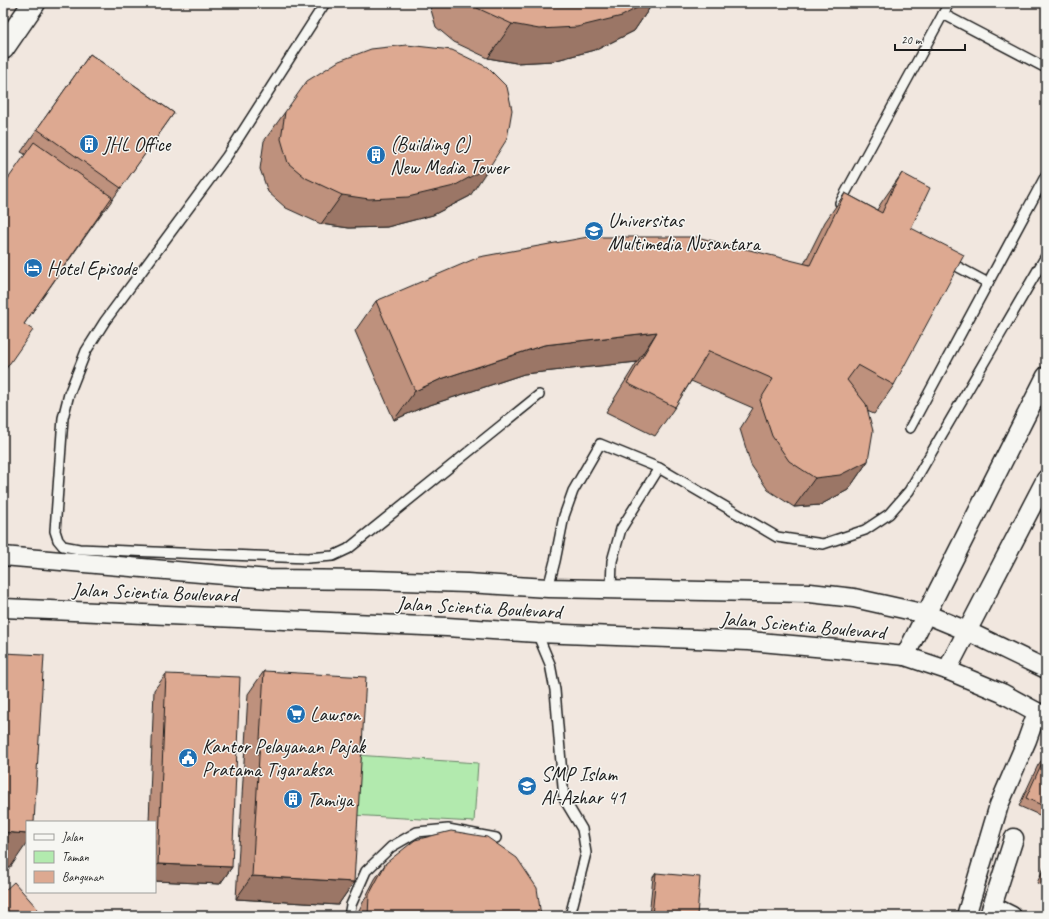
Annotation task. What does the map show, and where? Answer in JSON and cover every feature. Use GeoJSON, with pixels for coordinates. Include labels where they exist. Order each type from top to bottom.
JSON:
{"type":"FeatureCollection","features":[{"type":"Feature","properties":{"kind":"main road"},"geometry":{"type":"LineString","coordinates":[[3,48],[34,3]]}},
{"type":"Feature","properties":{"kind":"street","name":"Jalan Scientia Boulevard"},"geometry":{"type":"LineString","coordinates":[[3,608],[446,626],[537,633],[749,641],[905,656],[1046,376]]}},
{"type":"Feature","properties":{"kind":"street"},"geometry":{"type":"LineString","coordinates":[[947,670],[1044,489]]}},
{"type":"Feature","properties":{"kind":"street","name":"Jalan Scientia Boulevard"},"geometry":{"type":"LineString","coordinates":[[3,556],[269,579],[467,583],[548,588],[810,593],[854,598],[926,614]]}},
{"type":"Feature","properties":{"kind":"street"},"geometry":{"type":"LineString","coordinates":[[926,614],[967,631],[1046,669]]}},
{"type":"Feature","properties":{"kind":"street"},"geometry":{"type":"LineString","coordinates":[[905,656],[947,670],[1002,693],[1042,714],[1027,740],[999,805],[966,916]]}},
{"type":"Feature","properties":{"kind":"street"},"geometry":{"type":"LineString","coordinates":[[1012,916],[991,911],[1014,838]]}},
{"type":"Feature","properties":{"kind":"lane"},"geometry":{"type":"LineString","coordinates":[[325,3],[227,156],[105,321],[86,351],[69,394],[63,418],[55,531],[58,540],[63,546],[80,548],[301,558],[333,556],[348,549],[539,395]]}},
{"type":"Feature","properties":{"kind":"lane"},"geometry":{"type":"LineString","coordinates":[[852,210],[840,203],[949,3]]}},
{"type":"Feature","properties":{"kind":"lane"},"geometry":{"type":"LineString","coordinates":[[943,14],[1046,68]]}},
{"type":"Feature","properties":{"kind":"lane"},"geometry":{"type":"LineString","coordinates":[[910,428],[1046,175]]}},
{"type":"Feature","properties":{"kind":"lane"},"geometry":{"type":"LineString","coordinates":[[548,588],[556,561],[564,516],[573,491],[600,444],[660,468],[776,538],[823,544],[865,530],[889,514],[909,491],[1046,256]]}},
{"type":"Feature","properties":{"kind":"lane"},"geometry":{"type":"LineString","coordinates":[[941,258],[988,283]]}},
{"type":"Feature","properties":{"kind":"lane"},"geometry":{"type":"LineString","coordinates":[[611,589],[612,561],[621,529],[660,468]]}},
{"type":"Feature","properties":{"kind":"lane"},"geometry":{"type":"LineString","coordinates":[[537,633],[550,664],[555,690],[564,799],[582,829],[586,853],[570,916]]}},
{"type":"Feature","properties":{"kind":"lane"},"geometry":{"type":"LineString","coordinates":[[349,916],[366,872],[391,847],[417,832],[448,829],[496,838]]}},
{"type":"Feature","properties":{"kind":"green space"},"geometry":{"type":"Polygon","coordinates":[[[355,755],[478,763],[474,822],[351,815],[355,755]]]}},
{"type":"Feature","properties":{"kind":"building"},"geometry":{"type":"Polygon","coordinates":[[[471,3],[646,3],[622,16],[577,27],[539,29],[512,24],[477,8],[471,3]]]}},
{"type":"Feature","properties":{"kind":"building","name":"(Building C) New Media Tower"},"geometry":{"type":"Polygon","coordinates":[[[407,45],[452,50],[487,67],[507,87],[512,110],[507,139],[490,166],[454,186],[408,197],[369,199],[342,195],[306,178],[288,163],[281,139],[285,112],[307,81],[339,61],[371,49],[407,45]]]}},
{"type":"Feature","properties":{"kind":"building","name":"JHL Office"},"geometry":{"type":"Polygon","coordinates":[[[90,54],[174,113],[121,188],[37,129],[90,54]]]}},
{"type":"Feature","properties":{"kind":"building","name":"Hotel Episode"},"geometry":{"type":"Polygon","coordinates":[[[34,142],[112,197],[24,324],[33,330],[3,373],[3,186],[34,142]]]}},
{"type":"Feature","properties":{"kind":"building"},"geometry":{"type":"Polygon","coordinates":[[[902,173],[930,188],[911,228],[964,255],[894,385],[858,365],[847,380],[866,404],[873,431],[868,461],[840,475],[815,478],[789,461],[772,436],[760,400],[773,379],[709,351],[675,407],[627,383],[657,332],[544,345],[441,379],[415,391],[376,301],[479,257],[588,237],[697,237],[810,265],[845,193],[882,213],[892,190],[902,173]]]}},
{"type":"Feature","properties":{"kind":"building"},"geometry":{"type":"Polygon","coordinates":[[[3,653],[44,655],[34,821],[26,821],[26,834],[3,832],[3,653]]]}},
{"type":"Feature","properties":{"kind":"building","name":"Tamiya"},"geometry":{"type":"Polygon","coordinates":[[[264,671],[366,677],[354,882],[252,876],[264,671]]]}},
{"type":"Feature","properties":{"kind":"building","name":"Kantor Pelayanan Pajak Pratama Tigaraksa"},"geometry":{"type":"Polygon","coordinates":[[[166,674],[240,677],[232,867],[158,864],[166,674]]]}},
{"type":"Feature","properties":{"kind":"building"},"geometry":{"type":"Polygon","coordinates":[[[1045,756],[1046,757],[1046,807],[1026,798],[1045,756]]]}},
{"type":"Feature","properties":{"kind":"building"},"geometry":{"type":"Polygon","coordinates":[[[451,831],[487,837],[517,858],[537,888],[541,916],[368,916],[369,895],[386,863],[415,840],[451,831]]]}},
{"type":"Feature","properties":{"kind":"building"},"geometry":{"type":"Polygon","coordinates":[[[1046,868],[1046,876],[1043,874],[1046,868]]]}},
{"type":"Feature","properties":{"kind":"building"},"geometry":{"type":"Polygon","coordinates":[[[656,873],[700,877],[697,916],[652,916],[656,873]]]}},
{"type":"Feature","properties":{"kind":"building"},"geometry":{"type":"Polygon","coordinates":[[[14,882],[44,916],[3,916],[3,892],[14,882]]]}},
{"type":"Feature","properties":{"kind":"place","name":"JHL Office"},"geometry":{"type":"Point","coordinates":[89,144]}},
{"type":"Feature","properties":{"kind":"place","name":"(Building C) New Media Tower"},"geometry":{"type":"Point","coordinates":[376,155]}},
{"type":"Feature","properties":{"kind":"place","name":"Universitas Multimedia Nusantara"},"geometry":{"type":"Point","coordinates":[594,231]}},
{"type":"Feature","properties":{"kind":"place","name":"Hotel Episode"},"geometry":{"type":"Point","coordinates":[33,268]}},
{"type":"Feature","properties":{"kind":"place","name":"Lawson"},"geometry":{"type":"Point","coordinates":[296,714]}},
{"type":"Feature","properties":{"kind":"place","name":"Kantor Pelayanan Pajak Pratama Tigaraksa"},"geometry":{"type":"Point","coordinates":[188,758]}},
{"type":"Feature","properties":{"kind":"place","name":"SMP Islam Al-Azhar 41"},"geometry":{"type":"Point","coordinates":[527,786]}},
{"type":"Feature","properties":{"kind":"place","name":"Tamiya"},"geometry":{"type":"Point","coordinates":[293,799]}}]}
